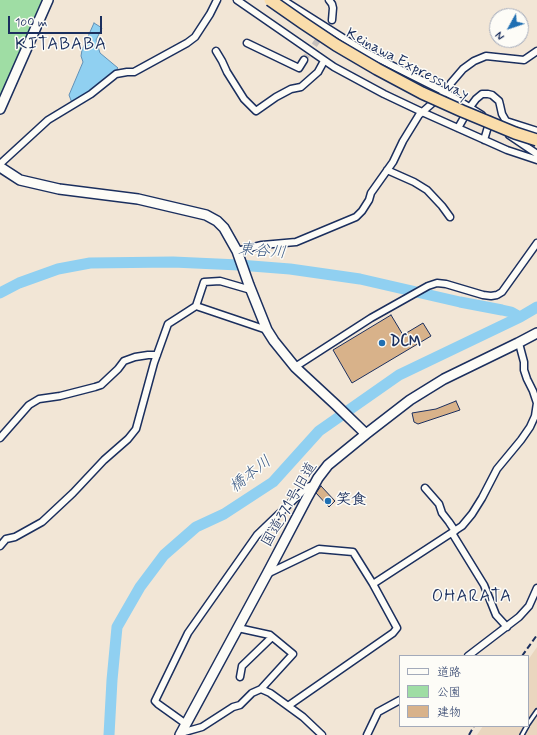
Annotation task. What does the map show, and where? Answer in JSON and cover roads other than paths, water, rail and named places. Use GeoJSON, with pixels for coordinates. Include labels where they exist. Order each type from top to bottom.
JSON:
{"type":"FeatureCollection","features":[{"type":"Feature","properties":{"kind":"highway","name":"Keinawa Expressway"},"geometry":{"type":"LineString","coordinates":[[270,0],[303,24],[377,69],[422,93],[515,133],[537,140]]}},
{"type":"Feature","properties":{"kind":"street"},"geometry":{"type":"LineString","coordinates":[[0,109],[48,0]]}},
{"type":"Feature","properties":{"kind":"street"},"geometry":{"type":"LineString","coordinates":[[217,0],[195,37],[187,43],[134,72],[116,74],[91,94],[48,120],[0,165],[20,180],[59,189],[138,199],[206,214],[217,221],[224,228],[238,254],[267,330],[274,341],[295,367],[336,404],[366,434]]}},
{"type":"Feature","properties":{"kind":"street"},"geometry":{"type":"LineString","coordinates":[[237,0],[334,68],[422,112],[507,150],[537,160]]}},
{"type":"Feature","properties":{"kind":"street"},"geometry":{"type":"LineString","coordinates":[[283,0],[367,53],[445,92],[470,107],[537,154]]}},
{"type":"Feature","properties":{"kind":"street"},"geometry":{"type":"LineString","coordinates":[[329,0],[333,8],[332,20]]}},
{"type":"Feature","properties":{"kind":"street"},"geometry":{"type":"LineString","coordinates":[[247,43],[299,68],[304,60]]}},
{"type":"Feature","properties":{"kind":"street"},"geometry":{"type":"LineString","coordinates":[[216,51],[244,99],[256,110],[291,89],[302,87],[318,72],[324,61]]}},
{"type":"Feature","properties":{"kind":"street"},"geometry":{"type":"LineString","coordinates":[[238,254],[262,245],[296,242],[356,217],[362,211],[369,200],[371,193],[393,162],[419,115],[445,92],[463,69],[486,56],[524,60],[537,51]]}},
{"type":"Feature","properties":{"kind":"street"},"geometry":{"type":"LineString","coordinates":[[458,128],[476,99],[482,94],[488,94],[499,101],[502,114],[506,121],[537,131]]}},
{"type":"Feature","properties":{"kind":"street"},"geometry":{"type":"LineString","coordinates":[[484,140],[490,120]]}},
{"type":"Feature","properties":{"kind":"street"},"geometry":{"type":"LineString","coordinates":[[387,170],[414,182],[427,190],[450,217]]}},
{"type":"Feature","properties":{"kind":"street"},"geometry":{"type":"LineString","coordinates":[[295,367],[371,318],[428,286],[437,283],[446,284],[483,295],[497,295],[502,292],[537,243]]}},
{"type":"Feature","properties":{"kind":"street"},"geometry":{"type":"LineString","coordinates":[[0,546],[6,539],[15,537],[42,522],[73,494],[104,460],[128,439],[136,429],[157,355],[168,324],[196,306],[204,282],[220,281],[250,287]]}},
{"type":"Feature","properties":{"kind":"street"},"geometry":{"type":"LineString","coordinates":[[196,306],[267,330]]}},
{"type":"Feature","properties":{"kind":"street","name":"国道371号旧道"},"geometry":{"type":"LineString","coordinates":[[181,734],[314,485],[328,465],[410,400],[444,378],[518,343],[537,332]]}},
{"type":"Feature","properties":{"kind":"street"},"geometry":{"type":"LineString","coordinates":[[373,584],[462,526],[482,498],[497,469],[521,440],[530,426],[535,416],[537,403],[524,370],[524,362],[518,343]]}},
{"type":"Feature","properties":{"kind":"street"},"geometry":{"type":"LineString","coordinates":[[0,438],[29,405],[39,399],[60,396],[101,385],[118,369],[124,361],[135,357],[157,355]]}},
{"type":"Feature","properties":{"kind":"street"},"geometry":{"type":"LineString","coordinates":[[186,724],[155,701],[188,633],[257,535],[307,487],[314,485]]}},
{"type":"Feature","properties":{"kind":"street"},"geometry":{"type":"LineString","coordinates":[[425,488],[439,504],[442,513],[449,522],[453,532],[484,585],[496,615],[507,627]]}},
{"type":"Feature","properties":{"kind":"street"},"geometry":{"type":"LineString","coordinates":[[0,534],[6,539]]}},
{"type":"Feature","properties":{"kind":"street"},"geometry":{"type":"LineString","coordinates":[[267,574],[320,549],[353,552],[373,584],[397,628],[393,633],[288,706]]}},
{"type":"Feature","properties":{"kind":"street"},"geometry":{"type":"LineString","coordinates":[[469,655],[519,617],[529,606],[537,588]]}},
{"type":"Feature","properties":{"kind":"street"},"geometry":{"type":"LineString","coordinates":[[181,734],[202,727],[233,707],[240,705],[252,693],[261,689],[293,654],[270,635],[238,628]]}},
{"type":"Feature","properties":{"kind":"street"},"geometry":{"type":"LineString","coordinates":[[240,677],[242,666],[272,637]]}},
{"type":"Feature","properties":{"kind":"street"},"geometry":{"type":"LineString","coordinates":[[261,689],[270,693],[303,717],[322,735]]}},
{"type":"Feature","properties":{"kind":"street"},"geometry":{"type":"LineString","coordinates":[[366,735],[378,712],[399,701]]}},
{"type":"Feature","properties":{"kind":"lane"},"geometry":{"type":"LineString","coordinates":[[529,722],[537,711]]}},
{"type":"Feature","properties":{"kind":"water"},"geometry":{"type":"Polygon","coordinates":[[[94,23],[102,28],[96,40],[100,53],[118,68],[93,90],[72,103],[69,95],[83,62],[81,56],[82,50],[94,23]]]}},
{"type":"Feature","properties":{"kind":"waterway","name":"東谷川"},"geometry":{"type":"LineString","coordinates":[[0,293],[19,283],[58,269],[90,263],[173,262],[239,265],[290,269],[360,279],[511,312],[520,317]]}},
{"type":"Feature","properties":{"kind":"waterway","name":"橋本川"},"geometry":{"type":"LineString","coordinates":[[109,735],[117,627],[140,587],[164,555],[196,527],[224,514],[273,482],[319,431],[399,375],[520,317],[537,307]]}},
{"type":"Feature","properties":{"kind":"tunnel"},"geometry":{"type":"LineString","coordinates":[[304,60],[332,20]]}},
{"type":"Feature","properties":{"kind":"railway"},"geometry":{"type":"LineString","coordinates":[[523,655],[537,635]]}},
{"type":"Feature","properties":{"kind":"railway"},"geometry":{"type":"LineString","coordinates":[[469,735],[473,727]]}},
{"type":"Feature","properties":{"kind":"place","name":"DCM"},"geometry":{"type":"Point","coordinates":[382,343]}},
{"type":"Feature","properties":{"kind":"place","name":"笑食"},"geometry":{"type":"Point","coordinates":[328,501]}},
{"type":"Feature","properties":{"kind":"district","name":"KITABABA"},"geometry":{"type":"Point","coordinates":[61,45]}},
{"type":"Feature","properties":{"kind":"district","name":"OHARATA"},"geometry":{"type":"Point","coordinates":[472,597]}}]}
